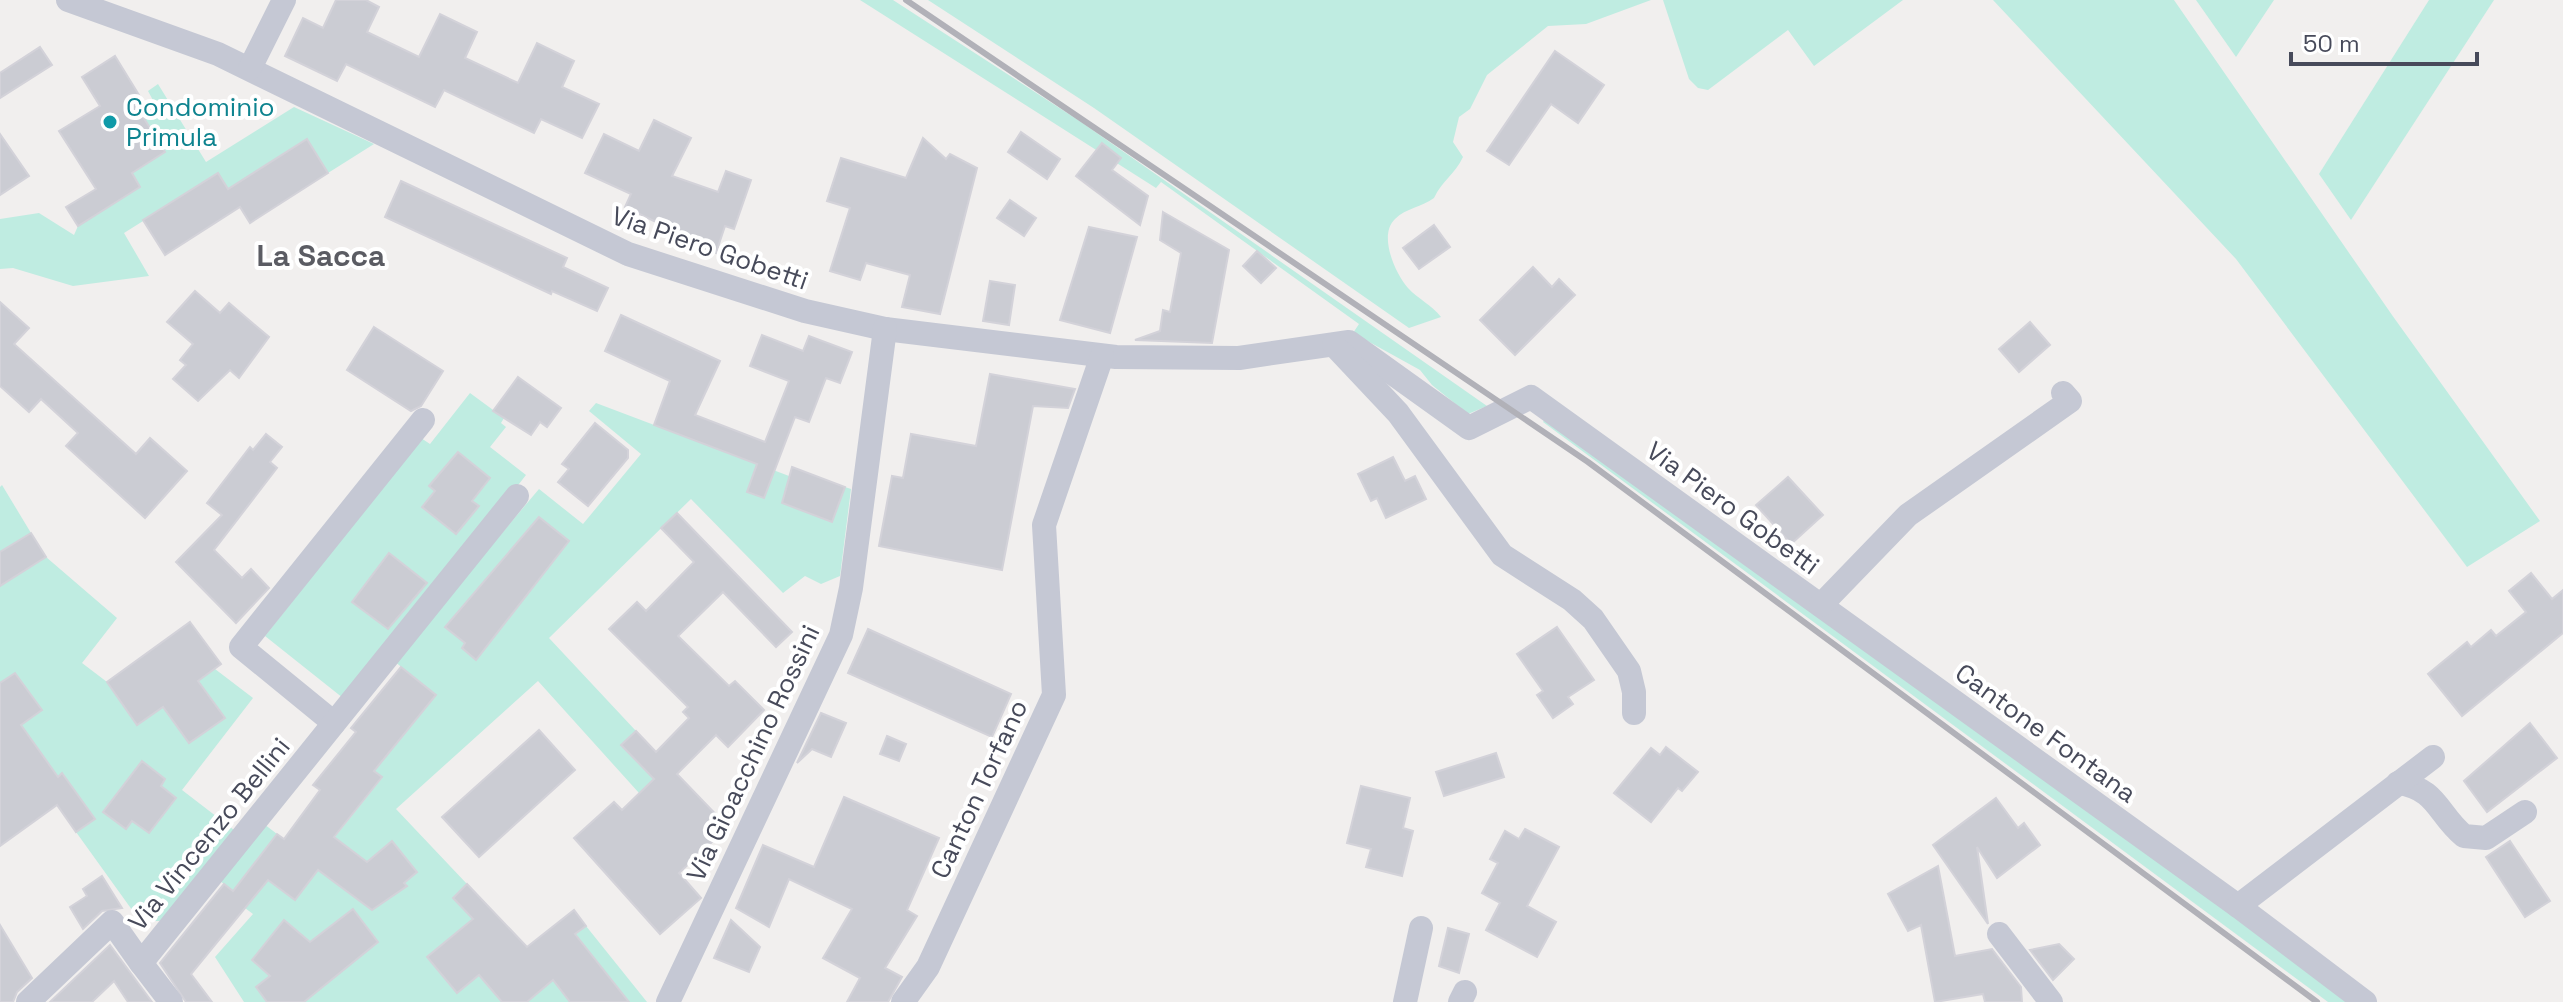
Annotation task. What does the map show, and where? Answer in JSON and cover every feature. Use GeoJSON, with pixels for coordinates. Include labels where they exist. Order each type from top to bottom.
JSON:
{"type":"FeatureCollection","features":[{"type":"Feature","properties":{"kind":"street","name":"Via Piero Gobetti"},"geometry":{"type":"LineString","coordinates":[[68,0],[250,68],[628,254],[722,287],[885,329],[1102,356],[1239,358],[1349,342],[1469,428],[1531,397],[1821,605],[1908,515],[2070,401],[2063,393]]}},
{"type":"Feature","properties":{"kind":"street"},"geometry":{"type":"LineString","coordinates":[[250,68],[284,0]]}},
{"type":"Feature","properties":{"kind":"street","name":"Via Gioacchino Rossini"},"geometry":{"type":"LineString","coordinates":[[668,1002],[841,635],[851,588],[885,329]]}},
{"type":"Feature","properties":{"kind":"street"},"geometry":{"type":"LineString","coordinates":[[1334,345],[1398,413],[1502,555],[1572,600],[1593,619],[1629,671],[1634,692],[1634,713]]}},
{"type":"Feature","properties":{"kind":"street","name":"Canton Torfano"},"geometry":{"type":"LineString","coordinates":[[903,1002],[928,967],[1054,695],[1044,525],[1102,356]]}},
{"type":"Feature","properties":{"kind":"street"},"geometry":{"type":"LineString","coordinates":[[334,723],[241,647],[423,420]]}},
{"type":"Feature","properties":{"kind":"street","name":"Via Vincenzo Bellini"},"geometry":{"type":"LineString","coordinates":[[28,1002],[112,922],[141,963],[517,496]]}},
{"type":"Feature","properties":{"kind":"street","name":"Cantone Fontana"},"geometry":{"type":"LineString","coordinates":[[1821,605],[2238,906],[2365,1002]]}},
{"type":"Feature","properties":{"kind":"street"},"geometry":{"type":"LineString","coordinates":[[2238,906],[2433,757]]}},
{"type":"Feature","properties":{"kind":"street"},"geometry":{"type":"LineString","coordinates":[[2398,783],[2418,786],[2429,794],[2455,829],[2476,838],[2494,835],[2525,812]]}},
{"type":"Feature","properties":{"kind":"street"},"geometry":{"type":"LineString","coordinates":[[1405,1002],[1421,928]]}},
{"type":"Feature","properties":{"kind":"street"},"geometry":{"type":"LineString","coordinates":[[1999,934],[2051,1002]]}},
{"type":"Feature","properties":{"kind":"street"},"geometry":{"type":"LineString","coordinates":[[141,963],[171,1002]]}},
{"type":"Feature","properties":{"kind":"green space"},"geometry":{"type":"Polygon","coordinates":[[[860,0],[893,0],[1081,122],[1487,406],[1468,414],[1432,385],[1420,370],[1353,333],[1359,324],[1161,182],[1156,188],[860,0]]]}},
{"type":"Feature","properties":{"kind":"green space"},"geometry":{"type":"Polygon","coordinates":[[[928,0],[1651,0],[1586,24],[1548,26],[1487,75],[1470,109],[1459,117],[1453,142],[1463,157],[1460,163],[1434,198],[1399,215],[1390,226],[1388,244],[1398,273],[1408,288],[1441,317],[1409,328],[1094,108],[928,0]]]}},
{"type":"Feature","properties":{"kind":"green space"},"geometry":{"type":"Polygon","coordinates":[[[1663,0],[1903,0],[1814,66],[1788,30],[1708,90],[1698,88],[1689,79],[1663,0]]]}},
{"type":"Feature","properties":{"kind":"green space"},"geometry":{"type":"Polygon","coordinates":[[[1993,0],[2174,0],[2392,315],[2540,521],[2467,567],[2236,259],[1993,0]]]}},
{"type":"Feature","properties":{"kind":"green space"},"geometry":{"type":"Polygon","coordinates":[[[2196,0],[2274,0],[2236,57],[2196,0]]]}},
{"type":"Feature","properties":{"kind":"green space"},"geometry":{"type":"Polygon","coordinates":[[[2429,0],[2494,0],[2351,220],[2319,174],[2429,0]]]}},
{"type":"Feature","properties":{"kind":"green space"},"geometry":{"type":"Polygon","coordinates":[[[158,84],[206,162],[294,107],[374,144],[328,173],[306,139],[228,189],[218,174],[124,233],[149,276],[73,286],[13,268],[0,269],[0,219],[39,213],[74,235],[78,226],[140,187],[132,173],[165,152],[141,113],[155,104],[148,91],[158,84]]]}},
{"type":"Feature","properties":{"kind":"green space"},"geometry":{"type":"Polygon","coordinates":[[[470,393],[504,418],[501,423],[506,427],[490,447],[526,475],[348,702],[265,636],[421,438],[430,444],[470,393]]]}},
{"type":"Feature","properties":{"kind":"green space"},"geometry":{"type":"Polygon","coordinates":[[[596,403],[789,476],[783,503],[831,522],[845,487],[851,489],[840,576],[821,584],[805,576],[783,593],[691,499],[549,638],[636,731],[622,745],[654,779],[639,793],[538,681],[396,809],[467,884],[453,898],[535,984],[558,949],[586,926],[647,1002],[244,1002],[215,957],[253,914],[245,908],[248,903],[220,881],[264,824],[277,834],[252,867],[315,868],[333,881],[355,853],[334,838],[382,778],[374,771],[436,695],[394,661],[539,489],[583,524],[641,454],[589,411],[596,403]]]}},
{"type":"Feature","properties":{"kind":"green space"},"geometry":{"type":"Polygon","coordinates":[[[1546,417],[2353,1002],[2328,1002],[1543,422],[1546,417]]]}},
{"type":"Feature","properties":{"kind":"green space"},"geometry":{"type":"Polygon","coordinates":[[[2,485],[31,533],[0,552],[0,487],[2,485]]]}},
{"type":"Feature","properties":{"kind":"green space"},"geometry":{"type":"Polygon","coordinates":[[[46,557],[117,618],[82,663],[107,682],[137,725],[163,707],[190,743],[224,718],[198,681],[215,669],[253,698],[182,790],[234,830],[164,921],[140,921],[76,832],[94,819],[63,774],[58,777],[42,755],[24,767],[3,737],[41,710],[15,673],[0,683],[0,586],[46,557]]]}},
{"type":"Feature","properties":{"kind":"building"},"geometry":{"type":"Polygon","coordinates":[[[336,0],[366,0],[379,7],[367,32],[419,57],[440,14],[477,32],[465,58],[518,83],[537,43],[574,61],[562,87],[599,104],[582,138],[541,119],[534,133],[444,90],[435,107],[346,64],[337,81],[285,56],[303,18],[323,28],[336,0]]]}},
{"type":"Feature","properties":{"kind":"building"},"geometry":{"type":"Polygon","coordinates":[[[40,47],[52,65],[0,98],[0,73],[40,47]]]}},
{"type":"Feature","properties":{"kind":"building"},"geometry":{"type":"Polygon","coordinates":[[[1555,51],[1604,85],[1578,123],[1551,104],[1509,165],[1487,151],[1555,51]]]}},
{"type":"Feature","properties":{"kind":"building","name":"Condominio Primula"},"geometry":{"type":"Polygon","coordinates":[[[115,56],[142,100],[135,104],[165,152],[132,173],[140,187],[78,226],[66,207],[96,189],[59,131],[100,106],[82,77],[115,56]]]}},
{"type":"Feature","properties":{"kind":"building"},"geometry":{"type":"Polygon","coordinates":[[[654,120],[691,138],[672,176],[718,192],[726,171],[751,180],[734,229],[725,226],[716,253],[683,241],[685,236],[625,207],[631,194],[585,173],[604,134],[639,151],[654,120]]]}},
{"type":"Feature","properties":{"kind":"building"},"geometry":{"type":"Polygon","coordinates":[[[1021,132],[1060,159],[1047,179],[1008,152],[1021,132]]]}},
{"type":"Feature","properties":{"kind":"building"},"geometry":{"type":"Polygon","coordinates":[[[0,134],[29,176],[0,195],[0,134]]]}},
{"type":"Feature","properties":{"kind":"building"},"geometry":{"type":"Polygon","coordinates":[[[923,138],[946,159],[950,154],[977,168],[940,314],[902,307],[910,275],[866,263],[860,280],[830,271],[850,208],[827,201],[841,158],[906,178],[923,138]]]}},
{"type":"Feature","properties":{"kind":"building"},"geometry":{"type":"Polygon","coordinates":[[[307,139],[328,173],[250,223],[240,207],[165,255],[143,220],[218,173],[228,189],[307,139]]]}},
{"type":"Feature","properties":{"kind":"building"},"geometry":{"type":"Polygon","coordinates":[[[1102,143],[1121,158],[1112,170],[1148,196],[1140,225],[1076,176],[1102,143]]]}},
{"type":"Feature","properties":{"kind":"building"},"geometry":{"type":"Polygon","coordinates":[[[401,181],[567,258],[563,267],[608,288],[597,311],[552,291],[551,294],[385,217],[401,181]]]}},
{"type":"Feature","properties":{"kind":"building"},"geometry":{"type":"Polygon","coordinates":[[[1010,200],[1036,218],[1024,236],[997,218],[1010,200]]]}},
{"type":"Feature","properties":{"kind":"building"},"geometry":{"type":"Polygon","coordinates":[[[1163,212],[1229,250],[1212,343],[1135,340],[1160,331],[1163,310],[1170,312],[1181,253],[1160,240],[1163,212]]]}},
{"type":"Feature","properties":{"kind":"building"},"geometry":{"type":"Polygon","coordinates":[[[1434,225],[1450,247],[1419,269],[1403,248],[1434,225]]]}},
{"type":"Feature","properties":{"kind":"building"},"geometry":{"type":"Polygon","coordinates":[[[1089,227],[1137,237],[1110,333],[1060,320],[1089,227]]]}},
{"type":"Feature","properties":{"kind":"building"},"geometry":{"type":"Polygon","coordinates":[[[1257,251],[1276,268],[1261,283],[1243,266],[1257,251]]]}},
{"type":"Feature","properties":{"kind":"building"},"geometry":{"type":"Polygon","coordinates":[[[1533,267],[1552,287],[1559,279],[1575,295],[1515,355],[1480,320],[1533,267]]]}},
{"type":"Feature","properties":{"kind":"building"},"geometry":{"type":"Polygon","coordinates":[[[990,281],[1015,285],[1009,325],[983,321],[990,281]]]}},
{"type":"Feature","properties":{"kind":"building"},"geometry":{"type":"Polygon","coordinates":[[[195,291],[220,313],[229,303],[269,337],[239,378],[230,370],[198,401],[173,379],[186,365],[180,360],[193,344],[167,322],[195,291]]]}},
{"type":"Feature","properties":{"kind":"building"},"geometry":{"type":"Polygon","coordinates":[[[0,302],[29,328],[14,344],[136,454],[150,438],[187,471],[145,518],[66,446],[78,433],[41,399],[29,412],[0,386],[0,302]]]}},
{"type":"Feature","properties":{"kind":"building"},"geometry":{"type":"Polygon","coordinates":[[[621,315],[720,361],[695,415],[765,442],[789,381],[750,366],[762,335],[803,351],[809,336],[852,352],[840,383],[826,378],[809,422],[795,417],[764,498],[747,492],[757,464],[654,425],[670,381],[605,351],[621,315]]]}},
{"type":"Feature","properties":{"kind":"building"},"geometry":{"type":"Polygon","coordinates":[[[2030,322],[2050,345],[2019,372],[1999,349],[2030,322]]]}},
{"type":"Feature","properties":{"kind":"building"},"geometry":{"type":"Polygon","coordinates":[[[374,327],[443,371],[421,406],[411,411],[347,370],[374,327]]]}},
{"type":"Feature","properties":{"kind":"building"},"geometry":{"type":"Polygon","coordinates":[[[990,374],[1075,389],[1068,408],[1033,406],[1002,570],[879,546],[892,476],[903,478],[911,434],[976,446],[990,374]]]}},
{"type":"Feature","properties":{"kind":"building"},"geometry":{"type":"Polygon","coordinates":[[[518,377],[561,408],[547,427],[540,422],[531,435],[493,411],[518,377]]]}},
{"type":"Feature","properties":{"kind":"building"},"geometry":{"type":"Polygon","coordinates":[[[595,423],[628,450],[628,458],[588,506],[558,482],[569,469],[562,464],[595,423]]]}},
{"type":"Feature","properties":{"kind":"building"},"geometry":{"type":"Polygon","coordinates":[[[266,434],[282,447],[270,462],[277,468],[214,550],[242,578],[251,569],[269,588],[236,623],[176,562],[222,515],[207,503],[250,447],[253,450],[266,434]]]}},
{"type":"Feature","properties":{"kind":"building"},"geometry":{"type":"Polygon","coordinates":[[[458,452],[490,478],[472,501],[479,506],[456,534],[422,507],[435,491],[429,486],[458,452]]]}},
{"type":"Feature","properties":{"kind":"building"},"geometry":{"type":"Polygon","coordinates":[[[1393,457],[1405,481],[1415,476],[1426,499],[1386,518],[1377,498],[1371,501],[1358,474],[1393,457]]]}},
{"type":"Feature","properties":{"kind":"building"},"geometry":{"type":"Polygon","coordinates":[[[792,467],[845,487],[832,522],[782,503],[792,467]]]}},
{"type":"Feature","properties":{"kind":"building"},"geometry":{"type":"Polygon","coordinates":[[[1788,477],[1823,515],[1791,544],[1756,505],[1788,477]]]}},
{"type":"Feature","properties":{"kind":"building"},"geometry":{"type":"Polygon","coordinates":[[[677,513],[792,632],[776,647],[723,592],[678,636],[729,686],[735,681],[764,710],[728,747],[716,735],[677,774],[728,827],[679,873],[701,898],[660,934],[574,838],[614,802],[622,810],[654,779],[621,745],[636,731],[656,752],[689,718],[683,712],[688,707],[609,629],[637,602],[646,611],[694,562],[661,528],[677,513]]]}},
{"type":"Feature","properties":{"kind":"building"},"geometry":{"type":"Polygon","coordinates":[[[539,517],[569,541],[476,660],[462,648],[465,643],[445,627],[539,517]]]}},
{"type":"Feature","properties":{"kind":"building"},"geometry":{"type":"Polygon","coordinates":[[[31,533],[46,557],[0,586],[0,552],[31,533]]]}},
{"type":"Feature","properties":{"kind":"building"},"geometry":{"type":"Polygon","coordinates":[[[389,553],[427,583],[388,629],[352,602],[389,553]]]}},
{"type":"Feature","properties":{"kind":"building"},"geometry":{"type":"Polygon","coordinates":[[[2531,573],[2552,599],[2563,590],[2563,633],[2462,716],[2428,674],[2467,642],[2471,647],[2491,630],[2496,636],[2526,612],[2509,591],[2531,573]]]}},
{"type":"Feature","properties":{"kind":"building"},"geometry":{"type":"Polygon","coordinates":[[[190,622],[221,664],[198,681],[225,718],[189,743],[163,707],[137,725],[107,682],[190,622]]]}},
{"type":"Feature","properties":{"kind":"building"},"geometry":{"type":"Polygon","coordinates":[[[1557,627],[1594,680],[1568,697],[1573,704],[1553,718],[1537,695],[1543,691],[1517,654],[1557,627]]]}},
{"type":"Feature","properties":{"kind":"building"},"geometry":{"type":"Polygon","coordinates":[[[868,629],[1011,694],[992,737],[848,673],[868,629]]]}},
{"type":"Feature","properties":{"kind":"building"},"geometry":{"type":"Polygon","coordinates":[[[401,667],[436,695],[374,771],[382,777],[334,837],[367,862],[392,841],[417,872],[404,883],[407,886],[372,910],[318,870],[295,900],[268,880],[191,974],[212,1002],[186,1002],[160,963],[224,884],[233,891],[277,834],[284,839],[320,790],[313,785],[356,732],[351,728],[401,667]]]}},
{"type":"Feature","properties":{"kind":"building"},"geometry":{"type":"Polygon","coordinates":[[[15,673],[42,710],[21,725],[58,777],[62,773],[95,819],[76,832],[57,805],[0,846],[0,683],[15,673]]]}},
{"type":"Feature","properties":{"kind":"building"},"geometry":{"type":"Polygon","coordinates":[[[821,713],[846,723],[831,757],[812,749],[797,763],[821,713]]]}},
{"type":"Feature","properties":{"kind":"building"},"geometry":{"type":"Polygon","coordinates":[[[2530,723],[2557,758],[2487,812],[2464,781],[2530,723]]]}},
{"type":"Feature","properties":{"kind":"building"},"geometry":{"type":"Polygon","coordinates":[[[539,730],[575,770],[479,857],[442,817],[539,730]]]}},
{"type":"Feature","properties":{"kind":"building"},"geometry":{"type":"Polygon","coordinates":[[[887,736],[906,744],[899,761],[880,754],[887,736]]]}},
{"type":"Feature","properties":{"kind":"building"},"geometry":{"type":"Polygon","coordinates":[[[1666,747],[1698,772],[1682,791],[1678,788],[1651,822],[1614,793],[1651,748],[1660,755],[1666,747]]]}},
{"type":"Feature","properties":{"kind":"building"},"geometry":{"type":"Polygon","coordinates":[[[1496,753],[1504,777],[1444,796],[1436,772],[1496,753]]]}},
{"type":"Feature","properties":{"kind":"building"},"geometry":{"type":"Polygon","coordinates":[[[142,761],[165,779],[161,786],[176,798],[149,833],[132,821],[126,829],[103,812],[142,761]]]}},
{"type":"Feature","properties":{"kind":"building"},"geometry":{"type":"Polygon","coordinates":[[[1361,786],[1410,798],[1403,828],[1413,831],[1402,876],[1366,867],[1371,849],[1347,843],[1361,786]]]}},
{"type":"Feature","properties":{"kind":"building"},"geometry":{"type":"Polygon","coordinates":[[[844,797],[939,838],[907,910],[917,916],[885,968],[902,977],[888,1002],[847,1002],[860,978],[823,958],[852,909],[789,879],[769,927],[736,908],[763,845],[814,867],[844,797]]]}},
{"type":"Feature","properties":{"kind":"building"},"geometry":{"type":"Polygon","coordinates":[[[1996,798],[2018,828],[2024,823],[2040,845],[1997,878],[1977,847],[1988,924],[1933,845],[1996,798]]]}},
{"type":"Feature","properties":{"kind":"building"},"geometry":{"type":"Polygon","coordinates":[[[1525,829],[1559,847],[1527,906],[1556,922],[1537,957],[1486,930],[1500,903],[1482,893],[1498,863],[1490,859],[1505,831],[1519,839],[1525,829]]]}},
{"type":"Feature","properties":{"kind":"building"},"geometry":{"type":"Polygon","coordinates":[[[2510,841],[2550,901],[2525,917],[2486,857],[2510,841]]]}},
{"type":"Feature","properties":{"kind":"building"},"geometry":{"type":"Polygon","coordinates":[[[1938,866],[1955,956],[1992,949],[2021,987],[2022,1002],[1985,1002],[1983,994],[1935,1002],[1921,925],[1908,931],[1888,894],[1938,866]]]}},
{"type":"Feature","properties":{"kind":"building"},"geometry":{"type":"Polygon","coordinates":[[[102,876],[122,908],[102,911],[83,929],[70,907],[87,896],[83,889],[102,876]]]}},
{"type":"Feature","properties":{"kind":"building"},"geometry":{"type":"Polygon","coordinates":[[[467,884],[527,947],[574,910],[586,926],[575,934],[629,1002],[570,1002],[553,980],[527,1002],[502,1002],[479,975],[457,993],[427,957],[473,919],[453,898],[467,884]]]}},
{"type":"Feature","properties":{"kind":"building"},"geometry":{"type":"Polygon","coordinates":[[[353,909],[378,942],[304,1002],[267,1002],[256,987],[270,976],[252,960],[284,920],[310,942],[353,909]]]}},
{"type":"Feature","properties":{"kind":"building"},"geometry":{"type":"Polygon","coordinates":[[[731,920],[760,947],[749,972],[714,958],[731,920]]]}},
{"type":"Feature","properties":{"kind":"building"},"geometry":{"type":"Polygon","coordinates":[[[0,925],[32,978],[17,992],[13,1002],[0,1002],[0,925]]]}},
{"type":"Feature","properties":{"kind":"building"},"geometry":{"type":"Polygon","coordinates":[[[1448,928],[1469,934],[1459,973],[1439,966],[1448,928]]]}},
{"type":"Feature","properties":{"kind":"building"},"geometry":{"type":"Polygon","coordinates":[[[2059,944],[2074,959],[2053,980],[2030,950],[2059,944]]]}},
{"type":"Feature","properties":{"kind":"building"},"geometry":{"type":"Polygon","coordinates":[[[110,945],[152,1002],[128,1002],[114,981],[92,1002],[50,1002],[110,945]]]}},
{"type":"Feature","properties":{"kind":"railway"},"geometry":{"type":"LineString","coordinates":[[906,0],[1588,462],[2317,1002]]}},
{"type":"Feature","properties":{"kind":"place","name":"Condominio Primula"},"geometry":{"type":"Point","coordinates":[110,122]}},
{"type":"Feature","properties":{"kind":"district","name":"La Sacca"},"geometry":{"type":"Point","coordinates":[321,256]}}]}
